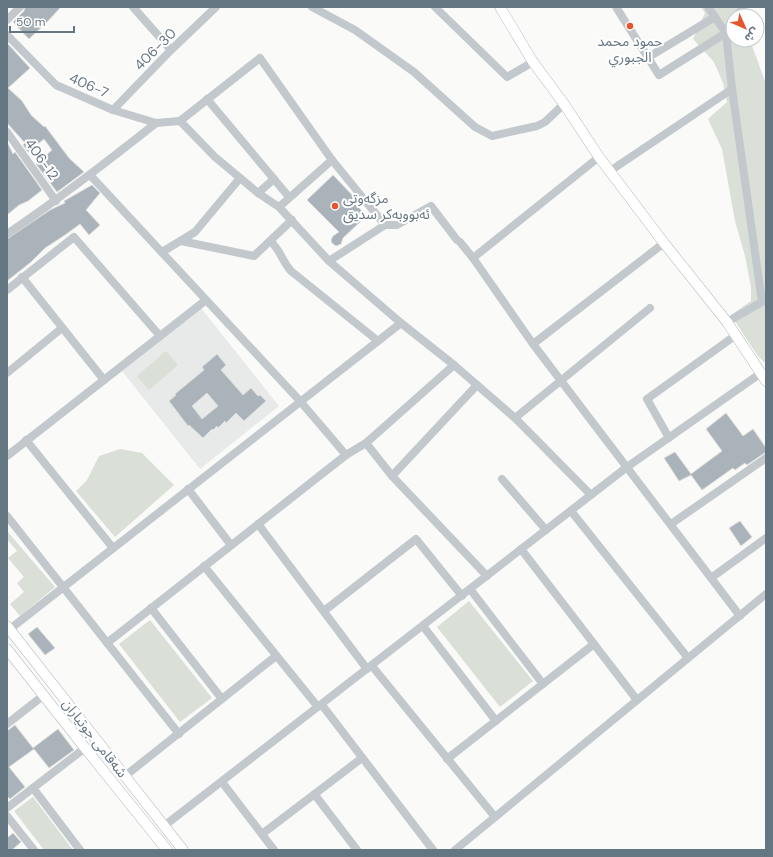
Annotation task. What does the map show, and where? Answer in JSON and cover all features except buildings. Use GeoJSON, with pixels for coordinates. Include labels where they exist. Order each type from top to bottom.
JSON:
{"type":"FeatureCollection","features":[{"type":"Feature","properties":{"kind":"main road"},"geometry":{"type":"LineString","coordinates":[[500,7],[533,62],[564,104],[599,157],[664,243],[727,322],[764,377]]}},
{"type":"Feature","properties":{"kind":"main road","name":"شەقامی جوتیاران"},"geometry":{"type":"LineString","coordinates":[[8,628],[183,850]]}},
{"type":"Feature","properties":{"kind":"main road","name":"شەقامی جوتیاران"},"geometry":{"type":"LineString","coordinates":[[7,649],[167,850]]}},
{"type":"Feature","properties":{"kind":"street"},"geometry":{"type":"LineString","coordinates":[[7,20],[20,7]]}},
{"type":"Feature","properties":{"kind":"street"},"geometry":{"type":"LineString","coordinates":[[133,7],[171,50]]}},
{"type":"Feature","properties":{"kind":"street","name":"406-30"},"geometry":{"type":"LineString","coordinates":[[113,110],[171,50],[216,7]]}},
{"type":"Feature","properties":{"kind":"street"},"geometry":{"type":"LineString","coordinates":[[312,7],[355,30],[408,68],[475,127],[492,136],[537,126],[545,122],[564,104]]}},
{"type":"Feature","properties":{"kind":"street"},"geometry":{"type":"LineString","coordinates":[[435,7],[507,77],[533,62]]}},
{"type":"Feature","properties":{"kind":"street"},"geometry":{"type":"LineString","coordinates":[[616,7],[658,75],[725,34]]}},
{"type":"Feature","properties":{"kind":"street"},"geometry":{"type":"LineString","coordinates":[[708,7],[725,32]]}},
{"type":"Feature","properties":{"kind":"street"},"geometry":{"type":"LineString","coordinates":[[647,58],[715,17]]}},
{"type":"Feature","properties":{"kind":"street","name":"406-7"},"geometry":{"type":"LineString","coordinates":[[7,35],[56,85],[113,110],[156,123],[180,121]]}},
{"type":"Feature","properties":{"kind":"street"},"geometry":{"type":"LineString","coordinates":[[727,322],[762,302],[728,48]]}},
{"type":"Feature","properties":{"kind":"street"},"geometry":{"type":"LineString","coordinates":[[385,225],[332,160],[260,58],[180,121],[215,157],[258,193],[279,207],[329,261],[515,418],[592,495]]}},
{"type":"Feature","properties":{"kind":"street"},"geometry":{"type":"LineString","coordinates":[[610,171],[732,89]]}},
{"type":"Feature","properties":{"kind":"street"},"geometry":{"type":"LineString","coordinates":[[207,99],[289,198]]}},
{"type":"Feature","properties":{"kind":"street"},"geometry":{"type":"LineString","coordinates":[[7,234],[56,201],[156,123]]}},
{"type":"Feature","properties":{"kind":"street","name":"406-12"},"geometry":{"type":"LineString","coordinates":[[7,132],[56,201]]}},
{"type":"Feature","properties":{"kind":"street"},"geometry":{"type":"LineString","coordinates":[[472,258],[599,157]]}},
{"type":"Feature","properties":{"kind":"street"},"geometry":{"type":"LineString","coordinates":[[279,207],[332,160]]}},
{"type":"Feature","properties":{"kind":"street"},"geometry":{"type":"LineString","coordinates":[[90,175],[300,401],[346,455]]}},
{"type":"Feature","properties":{"kind":"street"},"geometry":{"type":"LineString","coordinates":[[162,252],[195,232],[240,178]]}},
{"type":"Feature","properties":{"kind":"street"},"geometry":{"type":"LineString","coordinates":[[258,193],[274,179]]}},
{"type":"Feature","properties":{"kind":"street"},"geometry":{"type":"LineString","coordinates":[[329,261],[385,225],[397,225],[432,206],[456,240],[460,242],[472,258],[533,344],[740,616]]}},
{"type":"Feature","properties":{"kind":"street"},"geometry":{"type":"LineString","coordinates":[[181,240],[254,256],[292,220]]}},
{"type":"Feature","properties":{"kind":"street"},"geometry":{"type":"LineString","coordinates":[[7,290],[74,237],[160,336]]}},
{"type":"Feature","properties":{"kind":"street"},"geometry":{"type":"LineString","coordinates":[[270,241],[278,250],[291,271],[378,341]]}},
{"type":"Feature","properties":{"kind":"street"},"geometry":{"type":"LineString","coordinates":[[533,344],[664,243]]}},
{"type":"Feature","properties":{"kind":"street"},"geometry":{"type":"LineString","coordinates":[[22,277],[104,380]]}},
{"type":"Feature","properties":{"kind":"street"},"geometry":{"type":"LineString","coordinates":[[7,456],[206,300]]}},
{"type":"Feature","properties":{"kind":"street"},"geometry":{"type":"LineString","coordinates":[[515,418],[650,308]]}},
{"type":"Feature","properties":{"kind":"street"},"geometry":{"type":"LineString","coordinates":[[8,628],[63,587],[401,323]]}},
{"type":"Feature","properties":{"kind":"street"},"geometry":{"type":"LineString","coordinates":[[7,373],[62,328]]}},
{"type":"Feature","properties":{"kind":"street"},"geometry":{"type":"LineString","coordinates":[[669,438],[647,399],[736,335]]}},
{"type":"Feature","properties":{"kind":"street"},"geometry":{"type":"LineString","coordinates":[[107,643],[346,455],[366,443],[454,365]]}},
{"type":"Feature","properties":{"kind":"street"},"geometry":{"type":"LineString","coordinates":[[164,826],[627,467],[764,377]]}},
{"type":"Feature","properties":{"kind":"street"},"geometry":{"type":"LineString","coordinates":[[392,476],[477,385]]}},
{"type":"Feature","properties":{"kind":"street"},"geometry":{"type":"LineString","coordinates":[[26,440],[112,548]]}},
{"type":"Feature","properties":{"kind":"street"},"geometry":{"type":"LineString","coordinates":[[366,443],[392,476],[487,576]]}},
{"type":"Feature","properties":{"kind":"street"},"geometry":{"type":"LineString","coordinates":[[671,524],[766,458]]}},
{"type":"Feature","properties":{"kind":"street"},"geometry":{"type":"LineString","coordinates":[[502,479],[546,530]]}},
{"type":"Feature","properties":{"kind":"street"},"geometry":{"type":"LineString","coordinates":[[188,489],[232,545]]}},
{"type":"Feature","properties":{"kind":"street"},"geometry":{"type":"LineString","coordinates":[[571,511],[688,658]]}},
{"type":"Feature","properties":{"kind":"street"},"geometry":{"type":"LineString","coordinates":[[7,516],[179,734]]}},
{"type":"Feature","properties":{"kind":"street"},"geometry":{"type":"LineString","coordinates":[[258,524],[324,611],[495,817]]}},
{"type":"Feature","properties":{"kind":"street"},"geometry":{"type":"LineString","coordinates":[[711,578],[766,538]]}},
{"type":"Feature","properties":{"kind":"street"},"geometry":{"type":"LineString","coordinates":[[324,611],[416,539],[462,596]]}},
{"type":"Feature","properties":{"kind":"street"},"geometry":{"type":"LineString","coordinates":[[522,549],[637,700]]}},
{"type":"Feature","properties":{"kind":"street"},"geometry":{"type":"LineString","coordinates":[[204,566],[276,656],[320,706],[362,758],[433,850]]}},
{"type":"Feature","properties":{"kind":"street"},"geometry":{"type":"LineString","coordinates":[[470,590],[543,684]]}},
{"type":"Feature","properties":{"kind":"street"},"geometry":{"type":"LineString","coordinates":[[456,850],[766,594]]}},
{"type":"Feature","properties":{"kind":"street"},"geometry":{"type":"LineString","coordinates":[[150,608],[222,699]]}},
{"type":"Feature","properties":{"kind":"street"},"geometry":{"type":"LineString","coordinates":[[423,626],[496,721]]}},
{"type":"Feature","properties":{"kind":"street"},"geometry":{"type":"LineString","coordinates":[[447,759],[594,644]]}},
{"type":"Feature","properties":{"kind":"street"},"geometry":{"type":"LineString","coordinates":[[125,776],[276,656]]}},
{"type":"Feature","properties":{"kind":"street"},"geometry":{"type":"LineString","coordinates":[[7,724],[44,695]]}},
{"type":"Feature","properties":{"kind":"street"},"geometry":{"type":"LineString","coordinates":[[7,808],[85,748]]}},
{"type":"Feature","properties":{"kind":"street"},"geometry":{"type":"LineString","coordinates":[[262,834],[362,758]]}},
{"type":"Feature","properties":{"kind":"street"},"geometry":{"type":"LineString","coordinates":[[222,782],[274,850]]}},
{"type":"Feature","properties":{"kind":"street"},"geometry":{"type":"LineString","coordinates":[[33,788],[80,850]]}},
{"type":"Feature","properties":{"kind":"street"},"geometry":{"type":"LineString","coordinates":[[315,794],[357,850]]}},
{"type":"Feature","properties":{"kind":"street"},"geometry":{"type":"LineString","coordinates":[[7,816],[34,850]]}},
{"type":"Feature","properties":{"kind":"shaded area"},"geometry":{"type":"Polygon","coordinates":[[[701,7],[738,7],[725,8],[725,48],[753,48],[766,84],[766,364],[757,355],[731,315],[751,301],[751,287],[745,256],[735,221],[722,149],[708,119],[727,102],[723,83],[714,62],[693,39],[705,13],[701,7]]]}},
{"type":"Feature","properties":{"kind":"shaded area"},"geometry":{"type":"Polygon","coordinates":[[[201,308],[279,406],[200,469],[122,371],[201,308]]]}},
{"type":"Feature","properties":{"kind":"shaded area"},"geometry":{"type":"Polygon","coordinates":[[[166,351],[178,365],[149,390],[137,376],[166,351]]]}},
{"type":"Feature","properties":{"kind":"shaded area"},"geometry":{"type":"Polygon","coordinates":[[[120,449],[142,453],[174,485],[115,537],[76,491],[87,480],[99,456],[120,449]]]}},
{"type":"Feature","properties":{"kind":"shaded area"},"geometry":{"type":"Polygon","coordinates":[[[7,531],[55,587],[20,616],[10,604],[24,592],[17,583],[24,577],[8,558],[17,551],[7,539],[7,531]]]}},
{"type":"Feature","properties":{"kind":"shaded area"},"geometry":{"type":"Polygon","coordinates":[[[469,601],[533,681],[500,707],[437,627],[469,601]]]}},
{"type":"Feature","properties":{"kind":"shaded area"},"geometry":{"type":"Polygon","coordinates":[[[150,620],[212,698],[180,722],[119,644],[150,620]]]}},
{"type":"Feature","properties":{"kind":"shaded area"},"geometry":{"type":"Polygon","coordinates":[[[33,797],[73,850],[44,850],[14,811],[33,797]]]}},
{"type":"Feature","properties":{"kind":"place","name":"حمود محمد الجبوري"},"geometry":{"type":"Point","coordinates":[630,26]}},
{"type":"Feature","properties":{"kind":"place","name":"مزگەوتی ئەبووبەکر سدیق"},"geometry":{"type":"Point","coordinates":[335,206]}}]}
